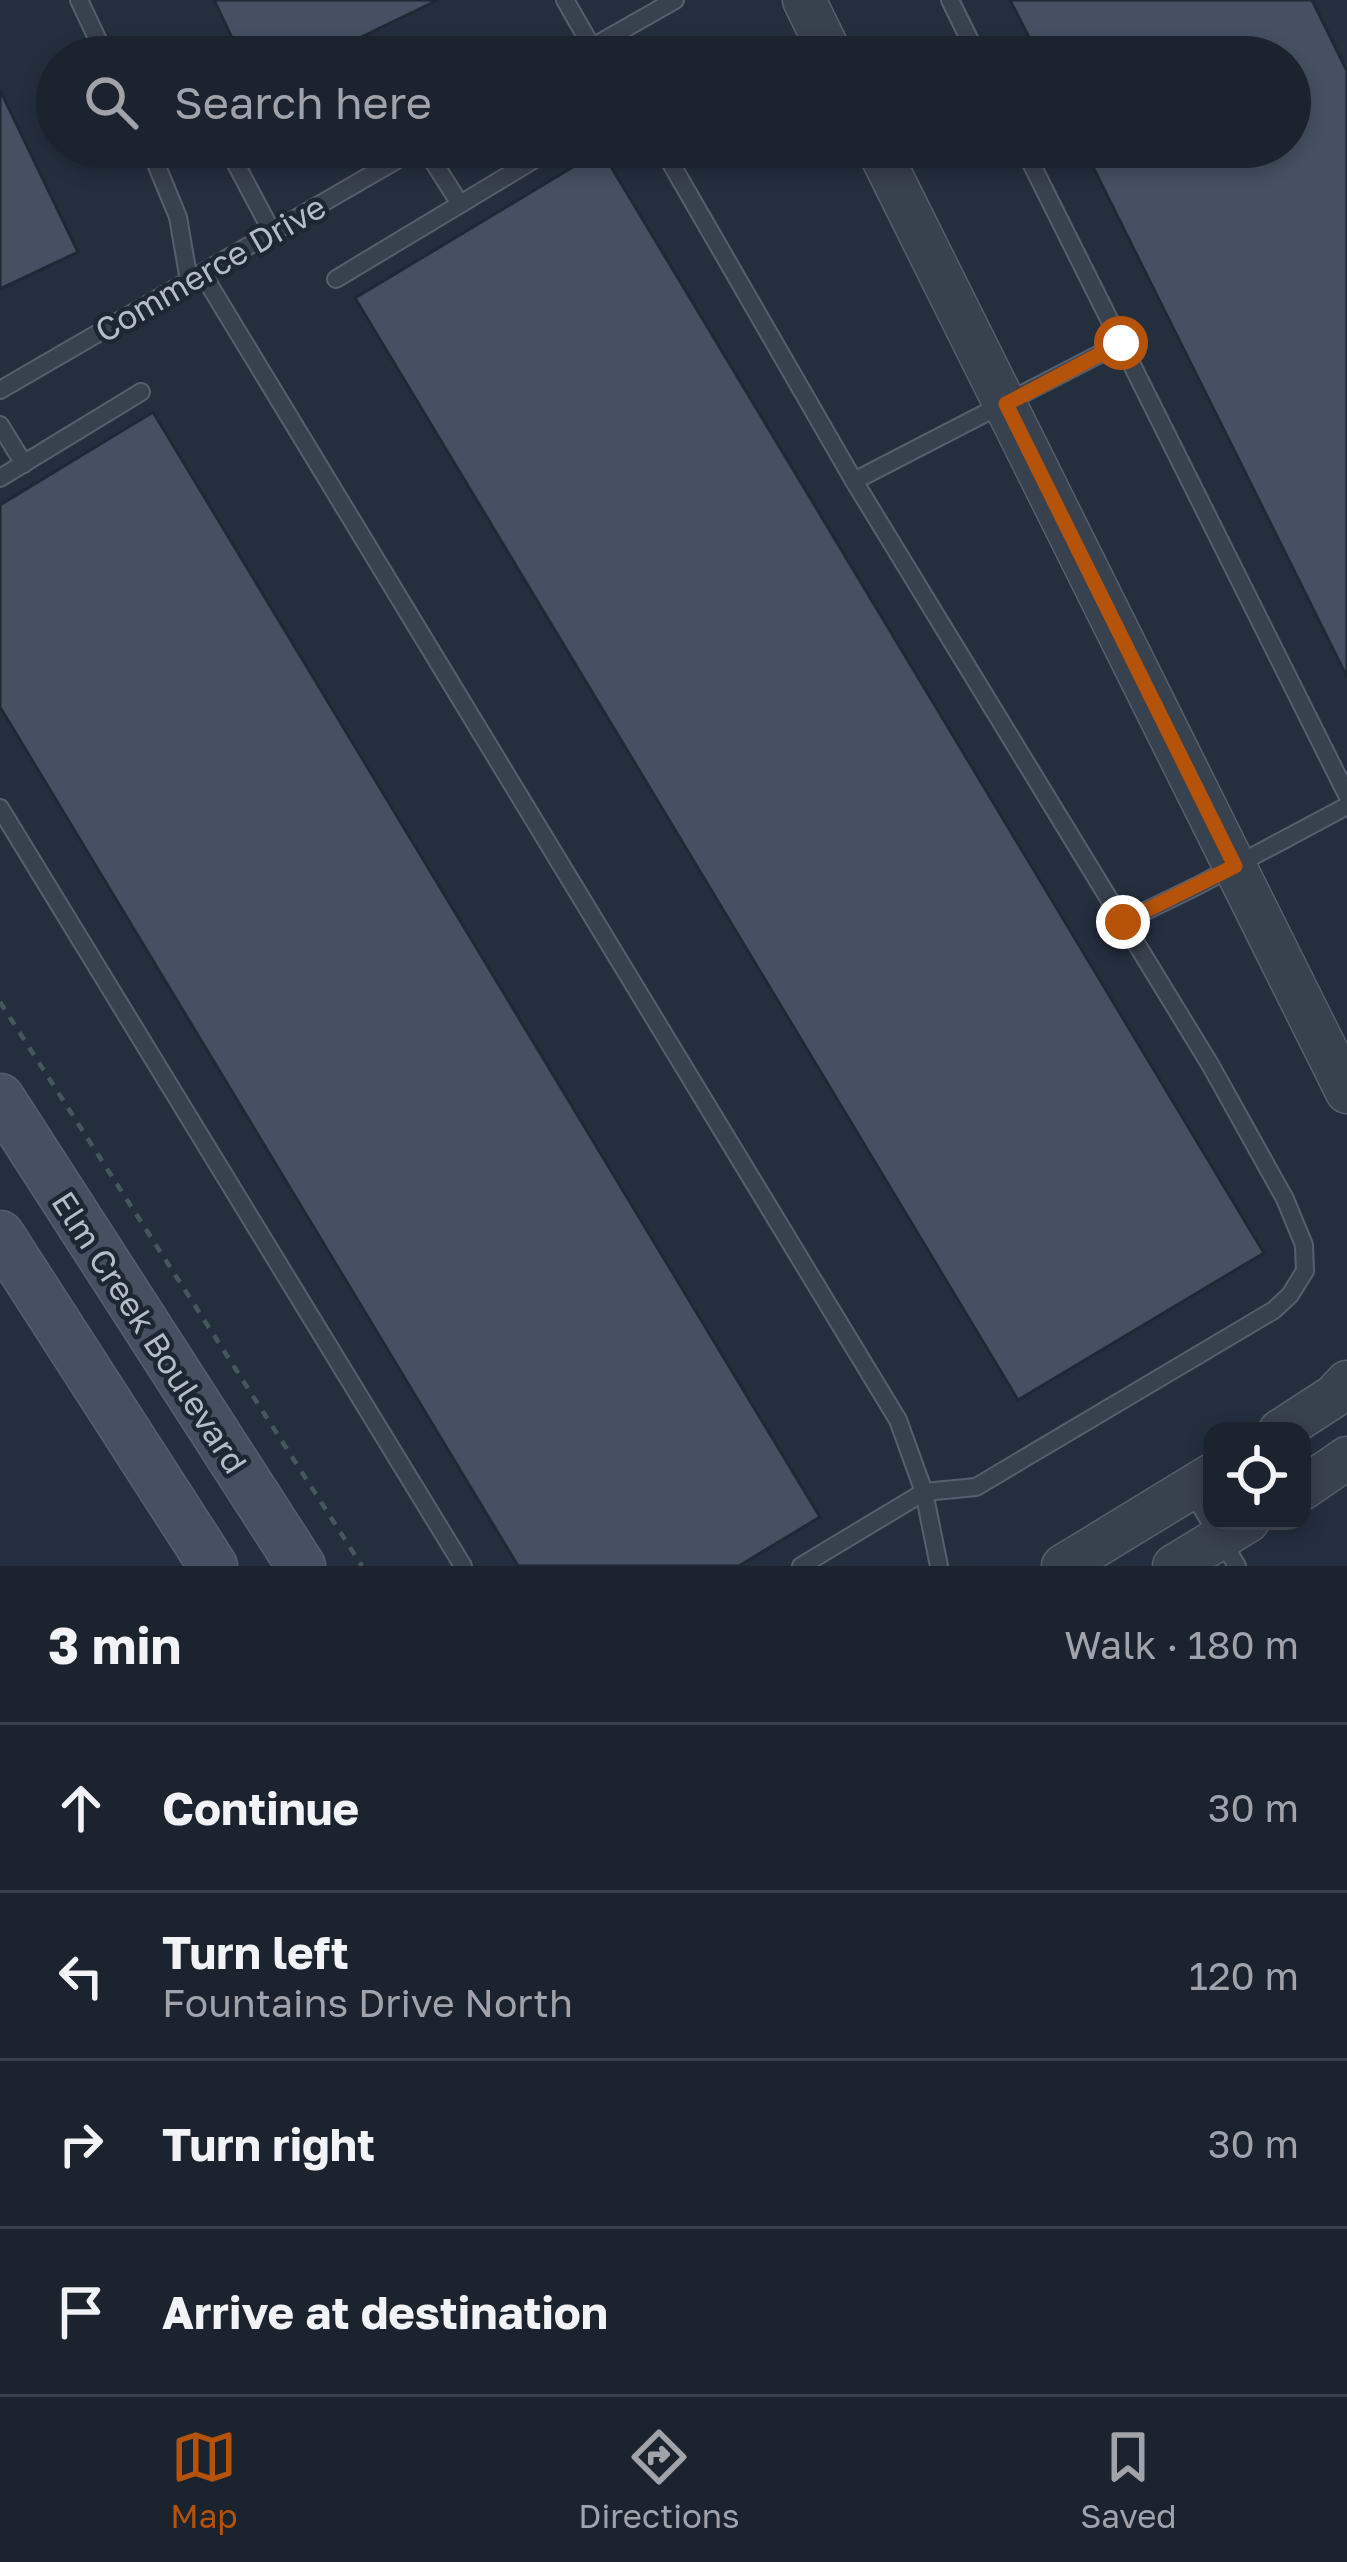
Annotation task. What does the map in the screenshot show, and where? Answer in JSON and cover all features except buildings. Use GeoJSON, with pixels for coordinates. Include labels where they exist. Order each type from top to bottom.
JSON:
{"type":"FeatureCollection","features":[{"type":"Feature","properties":{"kind":"main road","name":"Elm Creek Boulevard"},"geometry":{"type":"LineString","coordinates":[[0,1098],[301,1566]]}},
{"type":"Feature","properties":{"kind":"main road"},"geometry":{"type":"LineString","coordinates":[[0,1235],[213,1566]]}},
{"type":"Feature","properties":{"kind":"street"},"geometry":{"type":"LineString","coordinates":[[804,0],[822,36]]}},
{"type":"Feature","properties":{"kind":"street"},"geometry":{"type":"LineString","coordinates":[[888,168],[1347,1092]]}},
{"type":"Feature","properties":{"kind":"street"},"geometry":{"type":"LineString","coordinates":[[1294,1422],[1347,1382]]}},
{"type":"Feature","properties":{"kind":"street"},"geometry":{"type":"LineString","coordinates":[[1311,1483],[1347,1458]]}},
{"type":"Feature","properties":{"kind":"street"},"geometry":{"type":"LineString","coordinates":[[1063,1566],[1201,1482]]}},
{"type":"Feature","properties":{"kind":"street"},"geometry":{"type":"LineString","coordinates":[[1174,1566],[1235,1542]]}},
{"type":"Feature","properties":{"kind":"lane"},"geometry":{"type":"LineString","coordinates":[[79,0],[96,36]]}},
{"type":"Feature","properties":{"kind":"lane"},"geometry":{"type":"LineString","coordinates":[[565,0],[577,36]]}},
{"type":"Feature","properties":{"kind":"lane"},"geometry":{"type":"LineString","coordinates":[[611,36],[675,0]]}},
{"type":"Feature","properties":{"kind":"lane"},"geometry":{"type":"LineString","coordinates":[[950,0],[968,36]]}},
{"type":"Feature","properties":{"kind":"lane"},"geometry":{"type":"LineString","coordinates":[[158,168],[196,277],[898,1420],[924,1492],[939,1566]]}},
{"type":"Feature","properties":{"kind":"lane"},"geometry":{"type":"LineString","coordinates":[[238,168],[272,232]]}},
{"type":"Feature","properties":{"kind":"lane","name":"Commerce Drive"},"geometry":{"type":"LineString","coordinates":[[0,389],[385,168]]}},
{"type":"Feature","properties":{"kind":"lane"},"geometry":{"type":"LineString","coordinates":[[436,168],[460,204]]}},
{"type":"Feature","properties":{"kind":"lane"},"geometry":{"type":"LineString","coordinates":[[336,279],[520,168]]}},
{"type":"Feature","properties":{"kind":"lane"},"geometry":{"type":"LineString","coordinates":[[674,168],[854,481],[1211,1066],[1285,1199],[1304,1245],[1305,1271],[1274,1310],[976,1487],[924,1492],[801,1566]]}},
{"type":"Feature","properties":{"kind":"lane"},"geometry":{"type":"LineString","coordinates":[[1034,168],[1347,795]]}},
{"type":"Feature","properties":{"kind":"lane"},"geometry":{"type":"LineString","coordinates":[[854,481],[1121,343]]}},
{"type":"Feature","properties":{"kind":"lane"},"geometry":{"type":"LineString","coordinates":[[0,478],[141,392]]}},
{"type":"Feature","properties":{"kind":"lane"},"geometry":{"type":"LineString","coordinates":[[0,425],[24,464]]}},
{"type":"Feature","properties":{"kind":"lane"},"geometry":{"type":"LineString","coordinates":[[1123,922],[1347,806]]}},
{"type":"Feature","properties":{"kind":"lane"},"geometry":{"type":"LineString","coordinates":[[0,808],[463,1566]]}},
{"type":"Feature","properties":{"kind":"lane"},"geometry":{"type":"LineString","coordinates":[[1201,1482],[1235,1542]]}},
{"type":"Feature","properties":{"kind":"path"},"geometry":{"type":"LineString","coordinates":[[0,1001],[362,1566]]}},
{"type":"Feature","properties":{"kind":"route"},"geometry":{"type":"LineString","coordinates":[[1121,343],[1006,404],[1235,866],[1123,922]]}}]}
